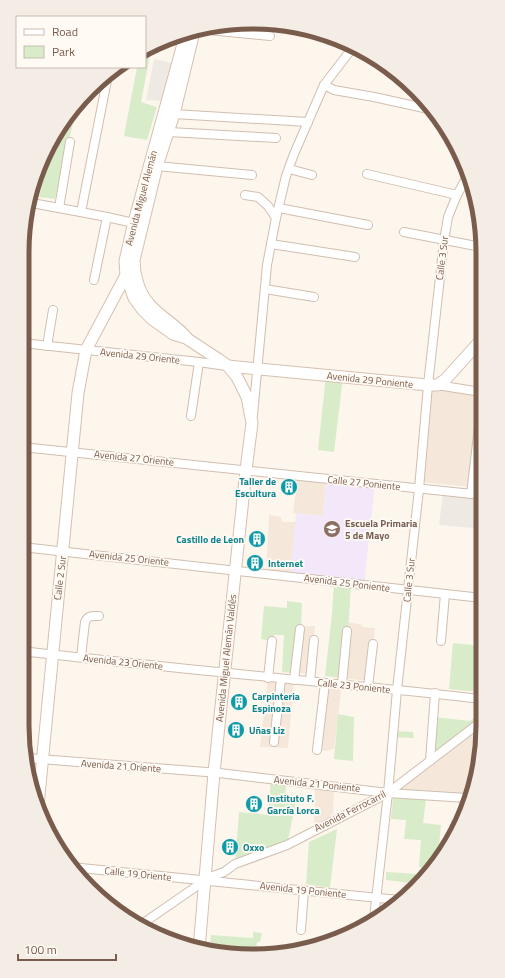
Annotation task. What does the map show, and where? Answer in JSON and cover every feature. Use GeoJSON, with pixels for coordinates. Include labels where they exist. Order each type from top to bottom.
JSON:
{"type":"FeatureCollection","features":[{"type":"Feature","properties":{"kind":"main road","name":"Avenida Miguel Alemán"},"geometry":{"type":"LineString","coordinates":[[138,224],[169,132],[193,38]]}},
{"type":"Feature","properties":{"kind":"main road","name":"Avenida Miguel Alemán"},"geometry":{"type":"LineString","coordinates":[[184,40],[138,224],[134,260],[130,271],[134,298],[152,319],[173,334],[186,338],[228,366],[237,377],[247,397],[252,423]]}},
{"type":"Feature","properties":{"kind":"main road","name":"Calle 2 Sur"},"geometry":{"type":"LineString","coordinates":[[39,791],[52,655],[64,551],[78,393],[86,350],[130,271]]}},
{"type":"Feature","properties":{"kind":"main road"},"geometry":{"type":"LineString","coordinates":[[433,385],[446,380],[476,346]]}},
{"type":"Feature","properties":{"kind":"main road","name":"Avenida 29 Oriente"},"geometry":{"type":"LineString","coordinates":[[228,366],[258,369]]}},
{"type":"Feature","properties":{"kind":"main road","name":"Avenida 29 Poniente"},"geometry":{"type":"LineString","coordinates":[[258,369],[433,385]]}},
{"type":"Feature","properties":{"kind":"main road","name":"Avenida Miguel Alemán Valdés"},"geometry":{"type":"LineString","coordinates":[[201,943],[214,773],[252,423]]}},
{"type":"Feature","properties":{"kind":"street"},"geometry":{"type":"LineString","coordinates":[[221,31],[270,36]]}},
{"type":"Feature","properties":{"kind":"street","name":"Avenida Miguel Alemán Valdés"},"geometry":{"type":"LineString","coordinates":[[252,423],[265,289],[271,244],[289,168],[324,85],[350,51]]}},
{"type":"Feature","properties":{"kind":"street"},"geometry":{"type":"LineString","coordinates":[[81,212],[106,83]]}},
{"type":"Feature","properties":{"kind":"street"},"geometry":{"type":"LineString","coordinates":[[324,85],[334,90],[423,108]]}},
{"type":"Feature","properties":{"kind":"street"},"geometry":{"type":"LineString","coordinates":[[174,114],[308,122]]}},
{"type":"Feature","properties":{"kind":"street"},"geometry":{"type":"LineString","coordinates":[[169,132],[276,138]]}},
{"type":"Feature","properties":{"kind":"street"},"geometry":{"type":"LineString","coordinates":[[59,208],[70,142]]}},
{"type":"Feature","properties":{"kind":"street"},"geometry":{"type":"LineString","coordinates":[[157,166],[252,175]]}},
{"type":"Feature","properties":{"kind":"street"},"geometry":{"type":"LineString","coordinates":[[289,168],[312,175]]}},
{"type":"Feature","properties":{"kind":"street"},"geometry":{"type":"LineString","coordinates":[[367,174],[457,195]]}},
{"type":"Feature","properties":{"kind":"street","name":"Calle 3 Sur"},"geometry":{"type":"LineString","coordinates":[[375,913],[419,489],[433,385],[444,241],[448,217],[464,182]]}},
{"type":"Feature","properties":{"kind":"street"},"geometry":{"type":"LineString","coordinates":[[245,195],[258,197],[268,206],[276,218]]}},
{"type":"Feature","properties":{"kind":"street"},"geometry":{"type":"LineString","coordinates":[[35,203],[138,224]]}},
{"type":"Feature","properties":{"kind":"street"},"geometry":{"type":"LineString","coordinates":[[279,208],[368,224]]}},
{"type":"Feature","properties":{"kind":"street"},"geometry":{"type":"LineString","coordinates":[[94,280],[107,217]]}},
{"type":"Feature","properties":{"kind":"street"},"geometry":{"type":"LineString","coordinates":[[404,232],[476,246]]}},
{"type":"Feature","properties":{"kind":"street"},"geometry":{"type":"LineString","coordinates":[[271,244],[355,257]]}},
{"type":"Feature","properties":{"kind":"street"},"geometry":{"type":"LineString","coordinates":[[265,289],[314,297]]}},
{"type":"Feature","properties":{"kind":"street"},"geometry":{"type":"LineString","coordinates":[[47,346],[54,310]]}},
{"type":"Feature","properties":{"kind":"street","name":"Avenida 29 Oriente"},"geometry":{"type":"LineString","coordinates":[[29,344],[228,366]]}},
{"type":"Feature","properties":{"kind":"street"},"geometry":{"type":"LineString","coordinates":[[191,416],[199,362]]}},
{"type":"Feature","properties":{"kind":"street","name":"Avenida 29 Poniente"},"geometry":{"type":"LineString","coordinates":[[433,385],[476,391]]}},
{"type":"Feature","properties":{"kind":"street","name":"Avenida 27 Oriente"},"geometry":{"type":"LineString","coordinates":[[29,448],[246,470]]}},
{"type":"Feature","properties":{"kind":"street","name":"Calle 27 Poniente"},"geometry":{"type":"LineString","coordinates":[[246,470],[476,494]]}},
{"type":"Feature","properties":{"kind":"street"},"geometry":{"type":"LineString","coordinates":[[471,494],[476,470]]}},
{"type":"Feature","properties":{"kind":"street","name":"Avenida 25 Oriente"},"geometry":{"type":"LineString","coordinates":[[29,548],[235,570]]}},
{"type":"Feature","properties":{"kind":"street","name":"Avenida 25 Poniente"},"geometry":{"type":"LineString","coordinates":[[235,570],[476,597]]}},
{"type":"Feature","properties":{"kind":"street"},"geometry":{"type":"LineString","coordinates":[[441,640],[445,594]]}},
{"type":"Feature","properties":{"kind":"street"},"geometry":{"type":"LineString","coordinates":[[81,657],[85,622],[87,618],[91,616],[99,616]]}},
{"type":"Feature","properties":{"kind":"street"},"geometry":{"type":"LineString","coordinates":[[294,680],[300,629]]}},
{"type":"Feature","properties":{"kind":"street"},"geometry":{"type":"LineString","coordinates":[[342,684],[347,631]]}},
{"type":"Feature","properties":{"kind":"street"},"geometry":{"type":"LineString","coordinates":[[310,682],[314,640]]}},
{"type":"Feature","properties":{"kind":"street"},"geometry":{"type":"LineString","coordinates":[[268,678],[272,641]]}},
{"type":"Feature","properties":{"kind":"street"},"geometry":{"type":"LineString","coordinates":[[368,687],[372,644]]}},
{"type":"Feature","properties":{"kind":"street","name":"Avenida 23 Oriente"},"geometry":{"type":"LineString","coordinates":[[29,653],[225,673]]}},
{"type":"Feature","properties":{"kind":"street","name":"Calle 23 Poniente"},"geometry":{"type":"LineString","coordinates":[[225,673],[476,698]]}},
{"type":"Feature","properties":{"kind":"street"},"geometry":{"type":"LineString","coordinates":[[274,742],[282,679]]}},
{"type":"Feature","properties":{"kind":"street"},"geometry":{"type":"LineString","coordinates":[[317,750],[325,683]]}},
{"type":"Feature","properties":{"kind":"street"},"geometry":{"type":"LineString","coordinates":[[430,761],[435,693]]}},
{"type":"Feature","properties":{"kind":"street","name":"Avenida Ferrocarril"},"geometry":{"type":"LineString","coordinates":[[146,921],[206,880],[224,872],[235,864],[287,845],[388,792],[476,726]]}},
{"type":"Feature","properties":{"kind":"street","name":"Avenida 21 Oriente"},"geometry":{"type":"LineString","coordinates":[[32,759],[214,773]]}},
{"type":"Feature","properties":{"kind":"street","name":"Avenida 21 Poniente"},"geometry":{"type":"LineString","coordinates":[[214,773],[388,792],[464,798]]}},
{"type":"Feature","properties":{"kind":"street","name":"Calle 19 Oriente"},"geometry":{"type":"LineString","coordinates":[[80,868],[206,880]]}},
{"type":"Feature","properties":{"kind":"street","name":"Avenida 19 Poniente"},"geometry":{"type":"LineString","coordinates":[[206,880],[393,899]]}},
{"type":"Feature","properties":{"kind":"street"},"geometry":{"type":"LineString","coordinates":[[301,930],[304,890]]}},
{"type":"Feature","properties":{"kind":"shaded area"},"geometry":{"type":"Polygon","coordinates":[[[154,59],[172,63],[161,101],[146,100],[154,59]]]}},
{"type":"Feature","properties":{"kind":"shaded area"},"geometry":{"type":"Polygon","coordinates":[[[428,385],[476,391],[476,459],[471,487],[420,482],[428,385]]]}},
{"type":"Feature","properties":{"kind":"shaded area"},"geometry":{"type":"Polygon","coordinates":[[[298,476],[326,479],[323,516],[293,513],[298,476]]]}},
{"type":"Feature","properties":{"kind":"shaded area","name":"Escuela Primaria 5 de Mayo"},"geometry":{"type":"Polygon","coordinates":[[[326,479],[375,484],[364,585],[290,576],[296,513],[323,516],[326,479]]]}},
{"type":"Feature","properties":{"kind":"shaded area"},"geometry":{"type":"Polygon","coordinates":[[[443,492],[476,495],[474,528],[439,525],[443,492]]]}},
{"type":"Feature","properties":{"kind":"shaded area"},"geometry":{"type":"Polygon","coordinates":[[[269,515],[281,517],[282,522],[296,522],[290,576],[266,573],[269,515]]]}},
{"type":"Feature","properties":{"kind":"shaded area"},"geometry":{"type":"Polygon","coordinates":[[[348,622],[362,625],[362,627],[375,628],[369,681],[342,678],[348,622]]]}},
{"type":"Feature","properties":{"kind":"shaded area"},"geometry":{"type":"Polygon","coordinates":[[[301,626],[315,626],[311,674],[295,673],[301,626]]]}},
{"type":"Feature","properties":{"kind":"shaded area"},"geometry":{"type":"Polygon","coordinates":[[[268,678],[294,680],[288,748],[260,747],[268,678]]]}},
{"type":"Feature","properties":{"kind":"shaded area"},"geometry":{"type":"Polygon","coordinates":[[[325,683],[342,684],[334,749],[323,751],[317,750],[325,683]]]}},
{"type":"Feature","properties":{"kind":"shaded area"},"geometry":{"type":"Polygon","coordinates":[[[476,727],[476,740],[472,769],[463,799],[392,793],[476,727]]]}},
{"type":"Feature","properties":{"kind":"shaded area"},"geometry":{"type":"Polygon","coordinates":[[[315,784],[334,786],[333,818],[314,829],[315,784]]]}},
{"type":"Feature","properties":{"kind":"green space"},"geometry":{"type":"Polygon","coordinates":[[[150,54],[141,102],[157,107],[147,140],[124,136],[137,68],[146,68],[146,56],[150,54]]]}},
{"type":"Feature","properties":{"kind":"green space"},"geometry":{"type":"Polygon","coordinates":[[[75,116],[55,199],[39,197],[48,163],[59,141],[75,116]]]}},
{"type":"Feature","properties":{"kind":"green space"},"geometry":{"type":"Polygon","coordinates":[[[326,375],[343,377],[334,452],[318,450],[326,375]]]}},
{"type":"Feature","properties":{"kind":"green space"},"geometry":{"type":"Polygon","coordinates":[[[334,581],[351,583],[349,618],[342,678],[325,676],[334,581]]]}},
{"type":"Feature","properties":{"kind":"green space"},"geometry":{"type":"Polygon","coordinates":[[[287,601],[302,603],[301,626],[295,673],[282,672],[284,635],[274,635],[272,641],[261,639],[264,606],[287,608],[287,601]]]}},
{"type":"Feature","properties":{"kind":"green space"},"geometry":{"type":"Polygon","coordinates":[[[453,643],[476,645],[476,692],[449,689],[453,643]]]}},
{"type":"Feature","properties":{"kind":"green space"},"geometry":{"type":"Polygon","coordinates":[[[338,714],[354,717],[353,761],[334,759],[338,714]]]}},
{"type":"Feature","properties":{"kind":"green space"},"geometry":{"type":"Polygon","coordinates":[[[476,716],[476,726],[430,761],[433,717],[470,721],[476,716]]]}},
{"type":"Feature","properties":{"kind":"green space"},"geometry":{"type":"Polygon","coordinates":[[[393,731],[413,732],[414,738],[393,737],[393,731]]]}},
{"type":"Feature","properties":{"kind":"green space"},"geometry":{"type":"Polygon","coordinates":[[[271,779],[287,781],[285,795],[297,797],[287,845],[235,864],[239,812],[268,815],[271,779]]]}},
{"type":"Feature","properties":{"kind":"green space"},"geometry":{"type":"Polygon","coordinates":[[[393,797],[426,800],[423,823],[441,825],[439,846],[440,846],[425,868],[419,867],[421,840],[404,839],[406,820],[391,819],[393,797]]]}},
{"type":"Feature","properties":{"kind":"green space"},"geometry":{"type":"Polygon","coordinates":[[[337,829],[330,888],[306,884],[309,842],[337,829]]]}},
{"type":"Feature","properties":{"kind":"green space"},"geometry":{"type":"Polygon","coordinates":[[[386,872],[418,874],[418,876],[412,883],[386,880],[386,872]]]}},
{"type":"Feature","properties":{"kind":"green space"},"geometry":{"type":"Polygon","coordinates":[[[253,932],[262,933],[260,942],[257,942],[256,949],[238,949],[210,945],[211,935],[253,938],[253,932]]]}},
{"type":"Feature","properties":{"kind":"place","name":"Taller de Escultura"},"geometry":{"type":"Point","coordinates":[289,487]}},
{"type":"Feature","properties":{"kind":"place","name":"Escuela Primaria 5 de Mayo"},"geometry":{"type":"Point","coordinates":[332,529]}},
{"type":"Feature","properties":{"kind":"place","name":"Castillo de Leon"},"geometry":{"type":"Point","coordinates":[257,539]}},
{"type":"Feature","properties":{"kind":"place","name":"Internet"},"geometry":{"type":"Point","coordinates":[255,563]}},
{"type":"Feature","properties":{"kind":"place","name":"Carpinteria Espinoza"},"geometry":{"type":"Point","coordinates":[239,702]}},
{"type":"Feature","properties":{"kind":"place","name":"Uñas Liz"},"geometry":{"type":"Point","coordinates":[236,730]}},
{"type":"Feature","properties":{"kind":"place","name":"Instituto F. García Lorca"},"geometry":{"type":"Point","coordinates":[254,804]}},
{"type":"Feature","properties":{"kind":"place","name":"Oxxo"},"geometry":{"type":"Point","coordinates":[230,847]}}]}
